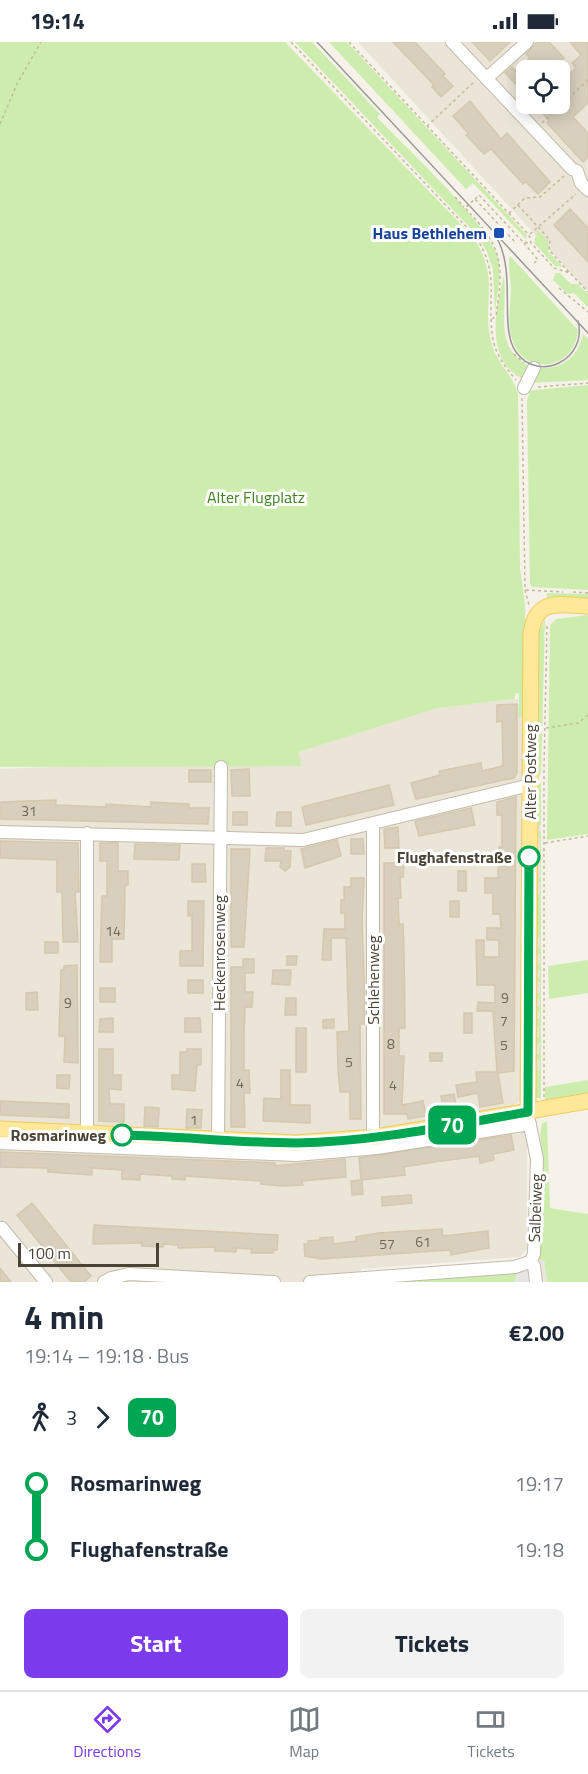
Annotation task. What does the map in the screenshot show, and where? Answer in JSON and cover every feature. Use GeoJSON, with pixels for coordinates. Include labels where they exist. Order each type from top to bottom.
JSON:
{"type":"FeatureCollection","features":[{"type":"Feature","properties":{"kind":"main road"},"geometry":{"type":"LineString","coordinates":[[541,610],[588,606]]}},
{"type":"Feature","properties":{"kind":"main road","name":"Alter Postweg"},"geometry":{"type":"LineString","coordinates":[[529,1118],[531,633],[541,610]]}},
{"type":"Feature","properties":{"kind":"main road"},"geometry":{"type":"LineString","coordinates":[[0,1130],[296,1143],[373,1137],[529,1118],[544,1107],[588,1101]]}},
{"type":"Feature","properties":{"kind":"street"},"geometry":{"type":"LineString","coordinates":[[452,42],[534,129],[579,168],[586,189]]}},
{"type":"Feature","properties":{"kind":"street"},"geometry":{"type":"LineString","coordinates":[[484,76],[527,42]]}},
{"type":"Feature","properties":{"kind":"street"},"geometry":{"type":"LineString","coordinates":[[524,388],[534,368]]}},
{"type":"Feature","properties":{"kind":"street","name":"Heckenrosenweg"},"geometry":{"type":"LineString","coordinates":[[218,1140],[221,767]]}},
{"type":"Feature","properties":{"kind":"street"},"geometry":{"type":"LineString","coordinates":[[0,831],[303,840],[530,785]]}},
{"type":"Feature","properties":{"kind":"street","name":"Schlehenweg"},"geometry":{"type":"LineString","coordinates":[[373,823],[373,1137]]}},
{"type":"Feature","properties":{"kind":"street"},"geometry":{"type":"LineString","coordinates":[[87,833],[87,1133]]}},
{"type":"Feature","properties":{"kind":"street"},"geometry":{"type":"LineString","coordinates":[[0,1143],[296,1155],[377,1148],[529,1118]]}},
{"type":"Feature","properties":{"kind":"street","name":"Salbeiweg"},"geometry":{"type":"LineString","coordinates":[[310,1282],[515,1267],[530,1262],[534,1254],[537,1159],[529,1118]]}},
{"type":"Feature","properties":{"kind":"street"},"geometry":{"type":"LineString","coordinates":[[1,1228],[46,1282]]}},
{"type":"Feature","properties":{"kind":"street"},"geometry":{"type":"LineString","coordinates":[[530,1262],[534,1266],[536,1282]]}},
{"type":"Feature","properties":{"kind":"street"},"geometry":{"type":"LineString","coordinates":[[104,1282],[129,1274],[274,1282]]}},
{"type":"Feature","properties":{"kind":"path"},"geometry":{"type":"LineString","coordinates":[[0,124],[17,84],[41,42]]}},
{"type":"Feature","properties":{"kind":"path"},"geometry":{"type":"LineString","coordinates":[[291,42],[476,237],[491,269],[492,320],[497,352],[524,388],[522,411],[525,590],[528,603],[541,610]]}},
{"type":"Feature","properties":{"kind":"path"},"geometry":{"type":"LineString","coordinates":[[349,42],[529,235],[531,243],[554,268],[570,273]]}},
{"type":"Feature","properties":{"kind":"path"},"geometry":{"type":"LineString","coordinates":[[426,126],[484,76]]}},
{"type":"Feature","properties":{"kind":"path"},"geometry":{"type":"LineString","coordinates":[[534,129],[588,80]]}},
{"type":"Feature","properties":{"kind":"path"},"geometry":{"type":"LineString","coordinates":[[509,213],[527,197],[543,194],[579,168]]}},
{"type":"Feature","properties":{"kind":"path"},"geometry":{"type":"LineString","coordinates":[[529,235],[586,189]]}},
{"type":"Feature","properties":{"kind":"path"},"geometry":{"type":"LineString","coordinates":[[465,208],[478,195],[538,260],[534,263]]}},
{"type":"Feature","properties":{"kind":"path"},"geometry":{"type":"LineString","coordinates":[[454,196],[482,226],[497,250],[502,277],[496,316],[492,320]]}},
{"type":"Feature","properties":{"kind":"path"},"geometry":{"type":"LineString","coordinates":[[475,199],[516,243]]}},
{"type":"Feature","properties":{"kind":"path"},"geometry":{"type":"LineString","coordinates":[[518,205],[550,240],[549,250],[588,292]]}},
{"type":"Feature","properties":{"kind":"path"},"geometry":{"type":"LineString","coordinates":[[523,242],[531,243]]}},
{"type":"Feature","properties":{"kind":"path"},"geometry":{"type":"LineString","coordinates":[[559,288],[588,312]]}},
{"type":"Feature","properties":{"kind":"path"},"geometry":{"type":"LineString","coordinates":[[514,354],[534,368]]}},
{"type":"Feature","properties":{"kind":"path"},"geometry":{"type":"LineString","coordinates":[[524,388],[588,382]]}},
{"type":"Feature","properties":{"kind":"path"},"geometry":{"type":"LineString","coordinates":[[525,590],[545,591],[541,610],[545,728],[544,1107]]}},
{"type":"Feature","properties":{"kind":"path"},"geometry":{"type":"LineString","coordinates":[[545,728],[578,723],[588,715]]}},
{"type":"Feature","properties":{"kind":"path"},"geometry":{"type":"LineString","coordinates":[[545,843],[588,836]]}},
{"type":"Feature","properties":{"kind":"shaded area"},"geometry":{"type":"Polygon","coordinates":[[[358,42],[588,42],[588,292],[358,42]]]}},
{"type":"Feature","properties":{"kind":"shaded area"},"geometry":{"type":"Polygon","coordinates":[[[518,699],[518,717],[525,717],[520,1100],[512,1107],[381,1128],[289,1136],[0,1123],[0,769],[261,759],[438,707],[518,699]]]}},
{"type":"Feature","properties":{"kind":"shaded area"},"geometry":{"type":"Polygon","coordinates":[[[541,825],[541,832],[534,833],[534,837],[540,837],[540,850],[534,851],[534,855],[540,855],[540,878],[533,878],[533,882],[540,882],[540,894],[533,895],[533,937],[540,937],[540,948],[532,948],[532,954],[540,954],[540,964],[532,964],[532,970],[540,970],[540,977],[532,977],[532,982],[540,982],[540,993],[532,993],[532,1000],[540,999],[540,1006],[532,1007],[532,1012],[540,1012],[539,1019],[532,1020],[532,1027],[539,1026],[539,1037],[532,1038],[532,1044],[540,1043],[539,1054],[532,1055],[532,1060],[540,1060],[539,1071],[528,1071],[529,826],[541,825]]]}},
{"type":"Feature","properties":{"kind":"shaded area"},"geometry":{"type":"Polygon","coordinates":[[[527,1129],[527,1249],[520,1257],[361,1269],[361,1282],[0,1282],[0,1149],[303,1161],[377,1154],[527,1129]]]}},
{"type":"Feature","properties":{"kind":"shaded area"},"geometry":{"type":"Polygon","coordinates":[[[538,1260],[544,1260],[547,1282],[515,1282],[517,1271],[535,1265],[538,1260]]]}},
{"type":"Feature","properties":{"kind":"green space","name":"Alter Flugplatz"},"geometry":{"type":"Polygon","coordinates":[[[0,42],[285,42],[473,237],[487,267],[488,317],[492,345],[518,394],[520,567],[525,605],[525,717],[518,717],[519,693],[515,694],[515,699],[437,708],[298,752],[301,766],[0,767],[0,42]]]}},
{"type":"Feature","properties":{"kind":"green space"},"geometry":{"type":"Polygon","coordinates":[[[295,42],[312,42],[380,114],[377,117],[445,186],[479,226],[498,258],[499,279],[495,313],[493,269],[486,250],[475,233],[295,42]]]}},
{"type":"Feature","properties":{"kind":"green space"},"geometry":{"type":"Polygon","coordinates":[[[329,42],[347,42],[527,235],[526,239],[473,183],[466,189],[329,42]]]}},
{"type":"Feature","properties":{"kind":"green space"},"geometry":{"type":"Polygon","coordinates":[[[537,230],[548,240],[548,251],[563,267],[555,266],[534,243],[537,230]]]}},
{"type":"Feature","properties":{"kind":"green space"},"geometry":{"type":"Polygon","coordinates":[[[510,256],[578,330],[575,343],[568,354],[559,361],[537,364],[527,360],[518,351],[512,339],[509,320],[510,256]]]}},
{"type":"Feature","properties":{"kind":"green space"},"geometry":{"type":"Polygon","coordinates":[[[555,273],[560,273],[571,284],[578,284],[588,294],[588,307],[574,293],[568,294],[553,280],[555,273]]]}},
{"type":"Feature","properties":{"kind":"green space"},"geometry":{"type":"Polygon","coordinates":[[[504,276],[506,338],[517,358],[529,366],[525,380],[512,372],[503,361],[498,348],[496,319],[504,276]]]}},
{"type":"Feature","properties":{"kind":"green space"},"geometry":{"type":"Polygon","coordinates":[[[583,334],[588,339],[588,380],[532,383],[540,368],[556,366],[568,360],[577,349],[583,334]]]}},
{"type":"Feature","properties":{"kind":"green space"},"geometry":{"type":"Polygon","coordinates":[[[588,385],[588,590],[532,587],[530,584],[527,401],[530,391],[588,385]]]}},
{"type":"Feature","properties":{"kind":"green space"},"geometry":{"type":"Polygon","coordinates":[[[547,593],[588,594],[588,600],[547,598],[547,593]]]}},
{"type":"Feature","properties":{"kind":"green space"},"geometry":{"type":"Polygon","coordinates":[[[588,615],[588,834],[547,840],[550,625],[556,619],[588,615]]]}},
{"type":"Feature","properties":{"kind":"green space"},"geometry":{"type":"Polygon","coordinates":[[[545,619],[541,774],[535,778],[535,641],[545,619]]]}},
{"type":"Feature","properties":{"kind":"green space"},"geometry":{"type":"Polygon","coordinates":[[[541,783],[541,1099],[535,1097],[532,1020],[539,1019],[540,1013],[532,1012],[539,999],[532,1000],[532,993],[540,993],[540,983],[532,982],[532,964],[540,964],[540,955],[532,954],[532,948],[540,947],[540,938],[532,937],[533,895],[540,894],[540,883],[533,882],[534,837],[540,825],[537,825],[533,787],[541,783]]]}},
{"type":"Feature","properties":{"kind":"green space"},"geometry":{"type":"Polygon","coordinates":[[[588,960],[588,993],[549,999],[548,966],[588,960]]]}},
{"type":"Feature","properties":{"kind":"green space"},"geometry":{"type":"Polygon","coordinates":[[[588,1080],[588,1097],[545,1100],[545,1087],[588,1080]]]}},
{"type":"Feature","properties":{"kind":"green space"},"geometry":{"type":"Polygon","coordinates":[[[547,1122],[550,1208],[588,1214],[588,1282],[547,1282],[544,1261],[538,1260],[542,1151],[540,1135],[542,1123],[547,1122]]]}},
{"type":"Feature","properties":{"kind":"green space"},"geometry":{"type":"Polygon","coordinates":[[[517,1271],[515,1282],[373,1282],[517,1271]]]}},
{"type":"Feature","properties":{"kind":"building"},"geometry":{"type":"Polygon","coordinates":[[[393,42],[415,42],[453,86],[441,97],[432,87],[434,85],[393,42]]]}},
{"type":"Feature","properties":{"kind":"building"},"geometry":{"type":"Polygon","coordinates":[[[472,42],[510,42],[490,61],[472,42]]]}},
{"type":"Feature","properties":{"kind":"building"},"geometry":{"type":"Polygon","coordinates":[[[537,42],[549,42],[564,58],[562,60],[528,60],[530,58],[526,54],[537,42]]]}},
{"type":"Feature","properties":{"kind":"building"},"geometry":{"type":"Polygon","coordinates":[[[570,42],[588,42],[588,103],[573,117],[588,133],[588,157],[583,162],[547,123],[549,120],[543,114],[570,114],[570,74],[576,68],[572,63],[581,55],[570,42]]]}},
{"type":"Feature","properties":{"kind":"building"},"geometry":{"type":"Polygon","coordinates":[[[512,67],[516,71],[516,85],[505,73],[512,67]]]}},
{"type":"Feature","properties":{"kind":"building"},"geometry":{"type":"Polygon","coordinates":[[[470,101],[501,139],[507,133],[550,182],[538,194],[526,182],[523,184],[491,149],[484,154],[466,135],[468,133],[453,116],[470,101]]]}},
{"type":"Feature","properties":{"kind":"building"},"geometry":{"type":"Polygon","coordinates":[[[570,209],[588,228],[588,262],[554,225],[570,209]]]}},
{"type":"Feature","properties":{"kind":"building"},"geometry":{"type":"Polygon","coordinates":[[[517,704],[517,773],[514,778],[416,799],[411,783],[440,775],[439,771],[481,763],[482,771],[503,766],[502,721],[497,722],[497,705],[517,704]]]}},
{"type":"Feature","properties":{"kind":"building"},"geometry":{"type":"Polygon","coordinates":[[[249,769],[250,796],[232,796],[231,770],[249,769]]]}},
{"type":"Feature","properties":{"kind":"building"},"geometry":{"type":"Polygon","coordinates":[[[189,770],[211,770],[211,782],[189,782],[189,770]]]}},
{"type":"Feature","properties":{"kind":"building"},"geometry":{"type":"Polygon","coordinates":[[[389,785],[394,805],[306,825],[302,807],[389,785]]]}},
{"type":"Feature","properties":{"kind":"building"},"geometry":{"type":"Polygon","coordinates":[[[516,797],[514,1071],[498,1073],[503,1103],[480,1107],[478,1093],[458,1097],[456,1085],[477,1082],[476,1072],[497,1072],[493,1011],[477,1011],[478,1002],[495,1003],[495,985],[477,985],[476,940],[484,940],[484,957],[499,957],[499,940],[487,940],[487,928],[501,928],[500,914],[493,914],[493,893],[485,893],[485,878],[498,878],[499,847],[502,847],[502,815],[497,815],[497,802],[516,797]]]}},
{"type":"Feature","properties":{"kind":"building"},"geometry":{"type":"Polygon","coordinates":[[[56,800],[56,805],[106,807],[106,804],[151,807],[151,802],[189,804],[189,808],[209,808],[208,824],[1,819],[1,802],[56,800]]]}},
{"type":"Feature","properties":{"kind":"building"},"geometry":{"type":"Polygon","coordinates":[[[471,808],[475,825],[419,836],[415,821],[471,808]]]}},
{"type":"Feature","properties":{"kind":"building"},"geometry":{"type":"Polygon","coordinates":[[[233,812],[247,812],[247,825],[233,825],[233,812]]]}},
{"type":"Feature","properties":{"kind":"building"},"geometry":{"type":"Polygon","coordinates":[[[277,812],[291,812],[291,826],[276,826],[277,812]]]}},
{"type":"Feature","properties":{"kind":"building"},"geometry":{"type":"Polygon","coordinates":[[[398,827],[399,848],[385,848],[384,829],[398,827]]]}},
{"type":"Feature","properties":{"kind":"building"},"geometry":{"type":"Polygon","coordinates":[[[351,839],[363,839],[364,854],[351,854],[351,839]]]}},
{"type":"Feature","properties":{"kind":"building"},"geometry":{"type":"Polygon","coordinates":[[[337,840],[341,856],[305,868],[301,849],[337,840]]]}},
{"type":"Feature","properties":{"kind":"building"},"geometry":{"type":"Polygon","coordinates":[[[0,841],[78,843],[79,892],[75,892],[78,942],[63,942],[62,892],[57,892],[57,860],[0,858],[0,841]]]}},
{"type":"Feature","properties":{"kind":"building"},"geometry":{"type":"Polygon","coordinates":[[[100,843],[118,843],[118,871],[128,871],[128,885],[125,885],[124,939],[112,939],[112,962],[100,962],[102,896],[107,896],[107,861],[100,861],[100,843]]]}},
{"type":"Feature","properties":{"kind":"building"},"geometry":{"type":"Polygon","coordinates":[[[135,844],[180,845],[179,860],[134,859],[135,844]]]}},
{"type":"Feature","properties":{"kind":"building"},"geometry":{"type":"Polygon","coordinates":[[[266,848],[284,848],[284,851],[291,851],[290,867],[285,871],[280,867],[281,861],[265,861],[266,848]]]}},
{"type":"Feature","properties":{"kind":"building"},"geometry":{"type":"Polygon","coordinates":[[[231,849],[250,849],[244,947],[231,947],[231,849]]]}},
{"type":"Feature","properties":{"kind":"building"},"geometry":{"type":"Polygon","coordinates":[[[384,863],[404,863],[403,877],[400,877],[401,898],[398,898],[399,925],[403,924],[404,951],[405,1028],[399,1028],[399,1056],[404,1056],[402,1105],[423,1101],[426,1116],[408,1119],[407,1114],[384,1114],[384,863]]]}},
{"type":"Feature","properties":{"kind":"building"},"geometry":{"type":"Polygon","coordinates":[[[192,864],[205,864],[206,882],[192,882],[192,864]]]}},
{"type":"Feature","properties":{"kind":"building"},"geometry":{"type":"Polygon","coordinates":[[[458,871],[466,871],[466,891],[458,891],[458,871]]]}},
{"type":"Feature","properties":{"kind":"building"},"geometry":{"type":"Polygon","coordinates":[[[351,878],[364,878],[362,921],[365,1004],[364,1024],[360,1024],[361,1119],[350,1119],[350,1092],[340,1092],[338,1069],[337,1032],[349,1031],[346,938],[331,938],[331,960],[322,960],[324,929],[345,929],[345,913],[341,913],[341,900],[344,900],[344,887],[351,887],[351,878]]]}},
{"type":"Feature","properties":{"kind":"building"},"geometry":{"type":"Polygon","coordinates":[[[188,901],[204,901],[203,966],[180,966],[180,951],[192,951],[192,915],[188,916],[188,901]]]}},
{"type":"Feature","properties":{"kind":"building"},"geometry":{"type":"Polygon","coordinates":[[[450,901],[459,901],[459,917],[450,917],[450,901]]]}},
{"type":"Feature","properties":{"kind":"building"},"geometry":{"type":"Polygon","coordinates":[[[45,942],[58,942],[58,953],[45,953],[45,942]]]}},
{"type":"Feature","properties":{"kind":"building"},"geometry":{"type":"Polygon","coordinates":[[[287,956],[297,956],[296,965],[287,965],[287,956]]]}},
{"type":"Feature","properties":{"kind":"building"},"geometry":{"type":"Polygon","coordinates":[[[243,959],[254,959],[254,973],[245,973],[245,992],[253,992],[252,1007],[245,1007],[244,1034],[244,1071],[249,1070],[250,1093],[244,1093],[245,1127],[231,1127],[231,967],[243,967],[243,959]]]}},
{"type":"Feature","properties":{"kind":"building"},"geometry":{"type":"Polygon","coordinates":[[[77,965],[78,1063],[64,1062],[65,1036],[59,1036],[61,970],[64,970],[64,966],[77,965]]]}},
{"type":"Feature","properties":{"kind":"building"},"geometry":{"type":"Polygon","coordinates":[[[273,970],[291,970],[290,985],[272,984],[273,970]]]}},
{"type":"Feature","properties":{"kind":"building"},"geometry":{"type":"Polygon","coordinates":[[[188,980],[203,980],[203,993],[188,993],[188,980]]]}},
{"type":"Feature","properties":{"kind":"building"},"geometry":{"type":"Polygon","coordinates":[[[100,988],[115,988],[115,1002],[100,1002],[100,988]]]}},
{"type":"Feature","properties":{"kind":"building"},"geometry":{"type":"Polygon","coordinates":[[[37,992],[38,1010],[26,1010],[26,993],[37,992]]]}},
{"type":"Feature","properties":{"kind":"building"},"geometry":{"type":"Polygon","coordinates":[[[286,998],[296,998],[296,1015],[285,1015],[286,998]]]}},
{"type":"Feature","properties":{"kind":"building"},"geometry":{"type":"Polygon","coordinates":[[[464,1013],[472,1013],[472,1033],[464,1033],[464,1013]]]}},
{"type":"Feature","properties":{"kind":"building"},"geometry":{"type":"Polygon","coordinates":[[[113,1018],[113,1032],[99,1032],[100,1019],[113,1018]]]}},
{"type":"Feature","properties":{"kind":"building"},"geometry":{"type":"Polygon","coordinates":[[[185,1018],[200,1018],[201,1032],[185,1032],[185,1018]]]}},
{"type":"Feature","properties":{"kind":"building"},"geometry":{"type":"Polygon","coordinates":[[[334,1019],[334,1028],[323,1028],[323,1020],[334,1019]]]}},
{"type":"Feature","properties":{"kind":"building"},"geometry":{"type":"Polygon","coordinates":[[[296,1028],[306,1028],[306,1072],[296,1072],[296,1028]]]}},
{"type":"Feature","properties":{"kind":"building"},"geometry":{"type":"Polygon","coordinates":[[[99,1049],[113,1049],[113,1075],[121,1075],[121,1090],[109,1089],[110,1104],[124,1104],[124,1122],[99,1121],[99,1049]]]}},
{"type":"Feature","properties":{"kind":"building"},"geometry":{"type":"Polygon","coordinates":[[[187,1049],[201,1049],[201,1065],[197,1065],[195,1091],[172,1089],[172,1075],[180,1075],[180,1052],[187,1052],[187,1049]]]}},
{"type":"Feature","properties":{"kind":"building"},"geometry":{"type":"Polygon","coordinates":[[[430,1053],[442,1053],[442,1061],[430,1061],[430,1053]]]}},
{"type":"Feature","properties":{"kind":"building"},"geometry":{"type":"Polygon","coordinates":[[[281,1070],[290,1070],[290,1105],[310,1105],[310,1123],[263,1121],[264,1098],[281,1099],[281,1070]]]}},
{"type":"Feature","properties":{"kind":"building"},"geometry":{"type":"Polygon","coordinates":[[[57,1075],[70,1075],[69,1089],[57,1088],[57,1075]]]}},
{"type":"Feature","properties":{"kind":"building"},"geometry":{"type":"Polygon","coordinates":[[[454,1094],[457,1111],[444,1113],[441,1096],[454,1094]]]}},
{"type":"Feature","properties":{"kind":"building"},"geometry":{"type":"Polygon","coordinates":[[[0,1101],[69,1104],[69,1118],[0,1115],[0,1101]]]}},
{"type":"Feature","properties":{"kind":"building"},"geometry":{"type":"Polygon","coordinates":[[[145,1107],[159,1108],[158,1127],[144,1126],[145,1107]]]}},
{"type":"Feature","properties":{"kind":"building"},"geometry":{"type":"Polygon","coordinates":[[[187,1109],[202,1110],[201,1128],[186,1128],[187,1109]]]}},
{"type":"Feature","properties":{"kind":"building"},"geometry":{"type":"Polygon","coordinates":[[[511,1135],[514,1150],[493,1154],[494,1160],[480,1163],[479,1156],[434,1162],[404,1167],[405,1175],[361,1180],[359,1158],[511,1135]]]}},
{"type":"Feature","properties":{"kind":"building"},"geometry":{"type":"Polygon","coordinates":[[[0,1152],[275,1163],[275,1166],[345,1159],[346,1177],[302,1181],[303,1185],[283,1186],[261,1184],[261,1181],[185,1176],[185,1180],[172,1179],[172,1176],[140,1174],[140,1180],[122,1179],[122,1170],[92,1168],[92,1175],[48,1172],[48,1168],[0,1167],[0,1152]]]}},
{"type":"Feature","properties":{"kind":"building"},"geometry":{"type":"Polygon","coordinates":[[[362,1180],[363,1194],[352,1195],[351,1181],[362,1180]]]}},
{"type":"Feature","properties":{"kind":"building"},"geometry":{"type":"Polygon","coordinates":[[[411,1195],[412,1203],[382,1206],[382,1197],[411,1195]]]}},
{"type":"Feature","properties":{"kind":"building"},"geometry":{"type":"Polygon","coordinates":[[[32,1203],[91,1276],[84,1282],[71,1282],[17,1215],[32,1203]]]}},
{"type":"Feature","properties":{"kind":"building"},"geometry":{"type":"Polygon","coordinates":[[[94,1225],[278,1235],[277,1250],[273,1250],[273,1253],[251,1253],[252,1249],[236,1248],[236,1252],[215,1251],[215,1247],[178,1248],[178,1245],[163,1244],[163,1247],[142,1246],[142,1243],[93,1244],[94,1225]]]}},
{"type":"Feature","properties":{"kind":"building"},"geometry":{"type":"Polygon","coordinates":[[[442,1229],[443,1236],[488,1231],[489,1248],[451,1255],[450,1250],[321,1259],[305,1256],[304,1244],[308,1244],[308,1241],[320,1240],[320,1238],[333,1237],[333,1244],[356,1241],[356,1237],[378,1233],[442,1229]]]}},
{"type":"Feature","properties":{"kind":"building"},"geometry":{"type":"Polygon","coordinates":[[[0,1268],[11,1282],[0,1282],[0,1268]]]}},
{"type":"Feature","properties":{"kind":"tram line"},"geometry":{"type":"LineString","coordinates":[[317,42],[588,333]]}},
{"type":"Feature","properties":{"kind":"tram line"},"geometry":{"type":"LineString","coordinates":[[498,240],[506,269],[509,330],[516,352],[526,361],[537,366],[559,363],[569,356],[576,346],[579,335],[578,321]]}},
{"type":"Feature","properties":{"kind":"bus line","name":"70"},"geometry":{"type":"LineString","coordinates":[[122,1135],[296,1143],[376,1137],[528,1112],[529,857]]}},
{"type":"Feature","properties":{"kind":"place","name":"Haus Bethlehem"},"geometry":{"type":"Point","coordinates":[499,233]}},
{"type":"Feature","properties":{"kind":"place","name":"Flughafenstraße"},"geometry":{"type":"Point","coordinates":[529,857]}},
{"type":"Feature","properties":{"kind":"place","name":"Rosmarinweg"},"geometry":{"type":"Point","coordinates":[122,1135]}}]}
